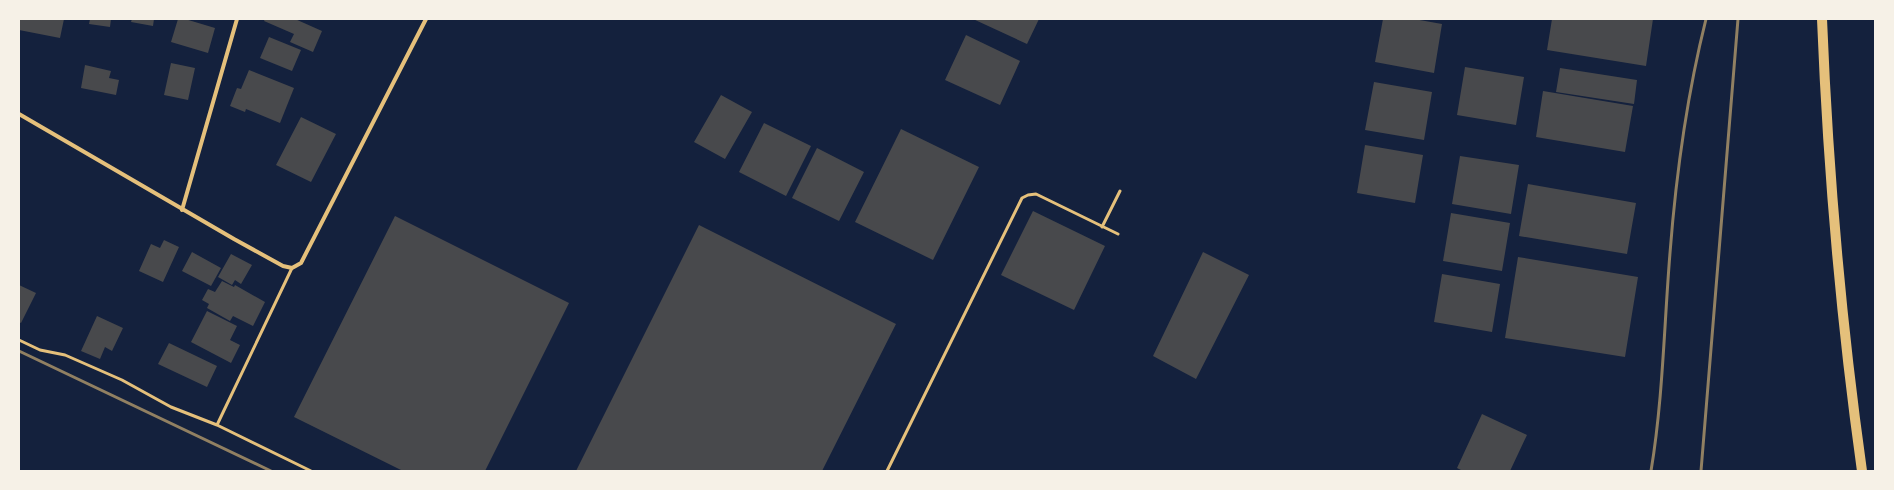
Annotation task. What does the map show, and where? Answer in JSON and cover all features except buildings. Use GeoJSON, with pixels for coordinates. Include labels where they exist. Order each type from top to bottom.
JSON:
{"type":"FeatureCollection","features":[{"type":"Feature","properties":{"kind":"main road"},"geometry":{"type":"LineString","coordinates":[[1822,19],[1829,157],[1838,265],[1862,471]]}},
{"type":"Feature","properties":{"kind":"street"},"geometry":{"type":"LineString","coordinates":[[182,210],[237,19]]}},
{"type":"Feature","properties":{"kind":"street"},"geometry":{"type":"LineString","coordinates":[[19,114],[182,210],[283,266],[292,268],[301,263],[426,19]]}},
{"type":"Feature","properties":{"kind":"lane"},"geometry":{"type":"LineString","coordinates":[[1102,227],[1120,191]]}},
{"type":"Feature","properties":{"kind":"lane"},"geometry":{"type":"LineString","coordinates":[[887,471],[1022,198],[1028,195],[1036,194],[1118,234]]}},
{"type":"Feature","properties":{"kind":"lane"},"geometry":{"type":"LineString","coordinates":[[217,425],[292,268]]}},
{"type":"Feature","properties":{"kind":"lane"},"geometry":{"type":"LineString","coordinates":[[19,340],[40,350],[65,355],[122,380],[172,407],[217,425],[311,471]]}},
{"type":"Feature","properties":{"kind":"railway"},"geometry":{"type":"LineString","coordinates":[[1651,471],[1661,390],[1675,194],[1693,77],[1706,19]]}},
{"type":"Feature","properties":{"kind":"railway"},"geometry":{"type":"LineString","coordinates":[[1701,471],[1738,19]]}},
{"type":"Feature","properties":{"kind":"railway"},"geometry":{"type":"LineString","coordinates":[[19,351],[271,471]]}}]}
